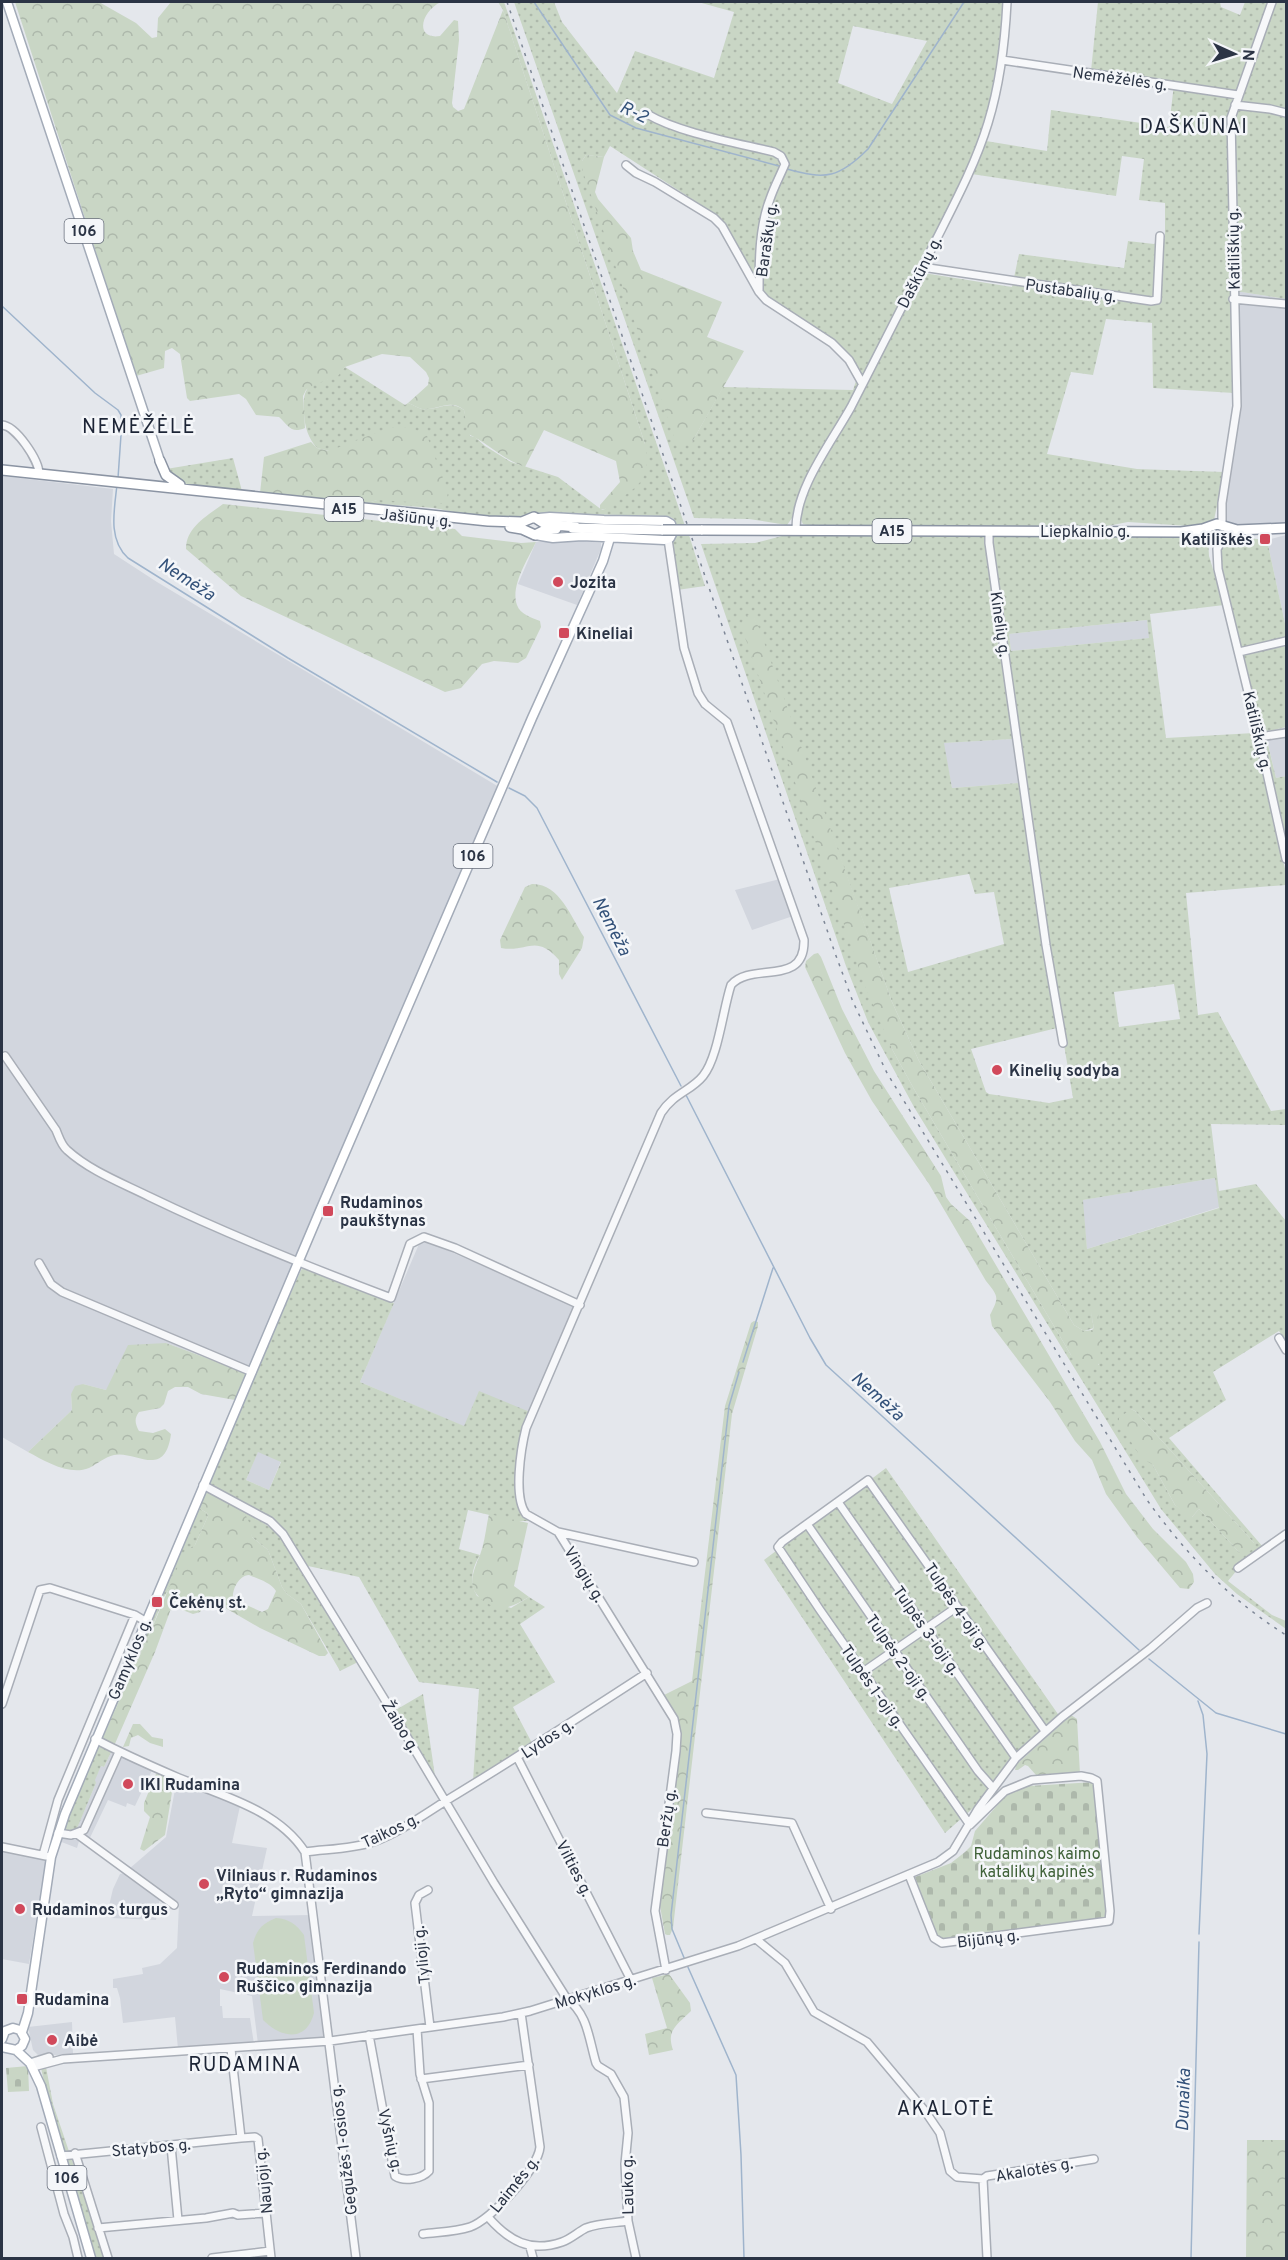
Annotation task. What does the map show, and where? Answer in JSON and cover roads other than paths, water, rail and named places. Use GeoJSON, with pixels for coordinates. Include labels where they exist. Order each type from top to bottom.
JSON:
{"type":"FeatureCollection","features":[{"type":"Feature","properties":{"kind":"highway","name":"106"},"geometry":{"type":"LineString","coordinates":[[160,461],[163,481]]}},
{"type":"Feature","properties":{"kind":"highway","name":"Jašiūnų g."},"geometry":{"type":"LineString","coordinates":[[2,470],[148,486],[163,481],[191,488],[535,527]]}},
{"type":"Feature","properties":{"kind":"highway","name":"Jašiūnų g."},"geometry":{"type":"LineString","coordinates":[[163,481],[171,491],[513,527],[576,527],[665,534]]}},
{"type":"Feature","properties":{"kind":"highway","name":"A15"},"geometry":{"type":"LineString","coordinates":[[665,534],[701,530],[989,531]]}},
{"type":"Feature","properties":{"kind":"highway","name":"Liepkalnio g."},"geometry":{"type":"LineString","coordinates":[[989,531],[1287,530]]}},
{"type":"Feature","properties":{"kind":"main road","name":"106"},"geometry":{"type":"LineString","coordinates":[[7,2],[160,461]]}},
{"type":"Feature","properties":{"kind":"main road"},"geometry":{"type":"LineString","coordinates":[[550,517],[666,521],[673,528],[672,535],[665,534],[610,538],[582,536],[553,538],[535,527],[550,517]]}},
{"type":"Feature","properties":{"kind":"main road","name":"106"},"geometry":{"type":"LineString","coordinates":[[298,1263],[532,718],[603,561],[610,538]]}},
{"type":"Feature","properties":{"kind":"main road","name":"Gamyklos g."},"geometry":{"type":"LineString","coordinates":[[19,2030],[27,2013],[47,1856],[298,1263]]}},
{"type":"Feature","properties":{"kind":"main road","name":"106"},"geometry":{"type":"LineString","coordinates":[[19,2030],[24,2037],[24,2044],[41,2086],[91,2259]]}},
{"type":"Feature","properties":{"kind":"main road"},"geometry":{"type":"LineString","coordinates":[[19,2030],[5,2031],[3,2043],[16,2050],[24,2044]]}},
{"type":"Feature","properties":{"kind":"main road","name":"106"},"geometry":{"type":"LineString","coordinates":[[16,2050],[33,2064]]}},
{"type":"Feature","properties":{"kind":"street","name":"Daškūnų g."},"geometry":{"type":"LineString","coordinates":[[796,530],[797,510],[805,490],[922,267],[980,147],[991,112],[1002,60],[1007,2]]}},
{"type":"Feature","properties":{"kind":"street","name":"Katiliškių g."},"geometry":{"type":"LineString","coordinates":[[1272,2],[1234,105],[1230,132],[1237,406],[1213,560],[1218,569],[1239,651],[1287,859]]}},
{"type":"Feature","properties":{"kind":"street","name":"Nemėžėlės g."},"geometry":{"type":"LineString","coordinates":[[1002,60],[1238,95]]}},
{"type":"Feature","properties":{"kind":"street"},"geometry":{"type":"LineString","coordinates":[[1234,105],[1287,113]]}},
{"type":"Feature","properties":{"kind":"street","name":"Baraškų g."},"geometry":{"type":"LineString","coordinates":[[647,114],[656,120],[709,136],[774,152],[783,159],[785,164],[766,213],[761,246],[759,292],[766,300],[832,343],[849,360],[862,383]]}},
{"type":"Feature","properties":{"kind":"street"},"geometry":{"type":"LineString","coordinates":[[626,165],[704,212],[722,226],[759,292]]}},
{"type":"Feature","properties":{"kind":"street","name":"Pustabalių g."},"geometry":{"type":"LineString","coordinates":[[922,267],[1150,302],[1157,300],[1160,236]]}},
{"type":"Feature","properties":{"kind":"street"},"geometry":{"type":"LineString","coordinates":[[1233,299],[1287,304]]}},
{"type":"Feature","properties":{"kind":"street"},"geometry":{"type":"LineString","coordinates":[[2,425],[12,428],[37,460],[39,474]]}},
{"type":"Feature","properties":{"kind":"street","name":"Kinelių g."},"geometry":{"type":"LineString","coordinates":[[989,531],[1045,936],[1063,1043]]}},
{"type":"Feature","properties":{"kind":"street"},"geometry":{"type":"LineString","coordinates":[[558,1532],[526,1514],[522,1509],[519,1495],[526,1428],[661,1113],[673,1098],[696,1083],[707,1070],[731,985],[741,977],[788,969],[799,962],[804,948],[804,940],[727,722],[705,704],[698,693],[684,648],[665,534]]}},
{"type":"Feature","properties":{"kind":"street"},"geometry":{"type":"LineString","coordinates":[[1239,651],[1287,640]]}},
{"type":"Feature","properties":{"kind":"street"},"geometry":{"type":"LineString","coordinates":[[1259,737],[1287,734]]}},
{"type":"Feature","properties":{"kind":"street"},"geometry":{"type":"LineString","coordinates":[[6,1056],[56,1130],[61,1144],[72,1154],[98,1171],[175,1209],[298,1263],[391,1298],[410,1244],[424,1237],[466,1253],[580,1305]]}},
{"type":"Feature","properties":{"kind":"street"},"geometry":{"type":"LineString","coordinates":[[39,1263],[51,1284],[62,1292],[252,1372]]}},
{"type":"Feature","properties":{"kind":"street"},"geometry":{"type":"LineString","coordinates":[[1279,1338],[1287,1350]]}},
{"type":"Feature","properties":{"kind":"street","name":"Tulpės 4-oji g."},"geometry":{"type":"LineString","coordinates":[[838,1502],[868,1480],[1045,1731]]}},
{"type":"Feature","properties":{"kind":"street","name":"Žaibo g."},"geometry":{"type":"LineString","coordinates":[[203,1485],[270,1521],[283,1534],[446,1800],[494,1883],[567,1999]]}},
{"type":"Feature","properties":{"kind":"street"},"geometry":{"type":"LineString","coordinates":[[807,1524],[838,1502]]}},
{"type":"Feature","properties":{"kind":"street","name":"Tulpės 3-ioji g."},"geometry":{"type":"LineString","coordinates":[[838,1502],[1016,1758]]}},
{"type":"Feature","properties":{"kind":"street","name":"Tulpės 1-oji g."},"geometry":{"type":"LineString","coordinates":[[807,1524],[778,1547],[970,1825]]}},
{"type":"Feature","properties":{"kind":"street","name":"Tulpės 2-oji g."},"geometry":{"type":"LineString","coordinates":[[807,1524],[978,1771],[993,1788]]}},
{"type":"Feature","properties":{"kind":"street","name":"Vingių g."},"geometry":{"type":"LineString","coordinates":[[558,1532],[694,1562]]}},
{"type":"Feature","properties":{"kind":"street","name":"Vingių g."},"geometry":{"type":"LineString","coordinates":[[558,1532],[647,1673]]}},
{"type":"Feature","properties":{"kind":"street"},"geometry":{"type":"LineString","coordinates":[[1238,1569],[1287,1534]]}},
{"type":"Feature","properties":{"kind":"street"},"geometry":{"type":"LineString","coordinates":[[2,1704],[40,1590],[50,1587],[135,1615],[145,1621]]}},
{"type":"Feature","properties":{"kind":"street","name":"Mokyklos g."},"geometry":{"type":"LineString","coordinates":[[33,2064],[63,2059],[231,2049],[330,2040],[521,2013],[666,1970],[756,1939],[831,1909],[946,1858],[1016,1758],[1045,1731],[1197,1608],[1207,1603]]}},
{"type":"Feature","properties":{"kind":"street"},"geometry":{"type":"LineString","coordinates":[[863,1672],[957,1607]]}},
{"type":"Feature","properties":{"kind":"street"},"geometry":{"type":"LineString","coordinates":[[2,1847],[47,1856],[58,1800],[135,1615]]}},
{"type":"Feature","properties":{"kind":"street","name":"Lydos g."},"geometry":{"type":"LineString","coordinates":[[446,1800],[647,1673]]}},
{"type":"Feature","properties":{"kind":"street","name":"Beržų g."},"geometry":{"type":"LineString","coordinates":[[647,1673],[672,1712],[677,1734],[655,1898],[657,1926],[666,1970]]}},
{"type":"Feature","properties":{"kind":"street"},"geometry":{"type":"LineString","coordinates":[[95,1739],[119,1752],[250,1807],[292,1834],[306,1852],[330,2040]]}},
{"type":"Feature","properties":{"kind":"street"},"geometry":{"type":"LineString","coordinates":[[77,1834],[85,1829],[119,1752]]}},
{"type":"Feature","properties":{"kind":"street","name":"Vilties g."},"geometry":{"type":"LineString","coordinates":[[517,1757],[631,1980]]}},
{"type":"Feature","properties":{"kind":"street"},"geometry":{"type":"LineString","coordinates":[[970,1825],[1011,1787],[1003,1775]]}},
{"type":"Feature","properties":{"kind":"street","name":"Bijūnų g."},"geometry":{"type":"LineString","coordinates":[[909,1875],[934,1938],[942,1943],[1110,1921],[1097,1781],[1081,1776],[1040,1778],[1011,1787]]}},
{"type":"Feature","properties":{"kind":"street","name":"Taikos g."},"geometry":{"type":"LineString","coordinates":[[306,1852],[356,1846],[375,1841],[446,1800]]}},
{"type":"Feature","properties":{"kind":"street"},"geometry":{"type":"LineString","coordinates":[[706,1813],[792,1823],[831,1909]]}},
{"type":"Feature","properties":{"kind":"street"},"geometry":{"type":"LineString","coordinates":[[58,1833],[77,1834],[174,1905]]}},
{"type":"Feature","properties":{"kind":"street","name":"Tylioji g."},"geometry":{"type":"LineString","coordinates":[[428,1890],[419,1895],[416,1903],[430,2027]]}},
{"type":"Feature","properties":{"kind":"street"},"geometry":{"type":"LineString","coordinates":[[756,1939],[785,1964],[814,2012],[867,2042],[925,2111],[940,2133],[950,2171],[957,2177],[983,2179]]}},
{"type":"Feature","properties":{"kind":"street","name":"Lauko g."},"geometry":{"type":"LineString","coordinates":[[567,1999],[582,2015],[596,2063],[611,2074],[621,2090],[628,2133],[625,2164],[628,2221],[636,2259]]}},
{"type":"Feature","properties":{"kind":"street","name":"Laimės g."},"geometry":{"type":"LineString","coordinates":[[423,2234],[462,2229],[488,2217],[512,2193],[540,2153],[521,2013]]}},
{"type":"Feature","properties":{"kind":"street","name":"Vyšnių g."},"geometry":{"type":"LineString","coordinates":[[369,2035],[396,2176],[401,2179],[419,2177],[429,2171],[429,2103],[421,2079],[417,2029]]}},
{"type":"Feature","properties":{"kind":"street","name":"Gegužės 1-osios g."},"geometry":{"type":"LineString","coordinates":[[330,2040],[356,2259]]}},
{"type":"Feature","properties":{"kind":"street","name":"Naujoji g."},"geometry":{"type":"LineString","coordinates":[[231,2049],[241,2138],[255,2137],[258,2139],[271,2255]]}},
{"type":"Feature","properties":{"kind":"street"},"geometry":{"type":"LineString","coordinates":[[421,2079],[529,2065]]}},
{"type":"Feature","properties":{"kind":"street"},"geometry":{"type":"LineString","coordinates":[[41,2127],[64,2214],[74,2237],[78,2259]]}},
{"type":"Feature","properties":{"kind":"street","name":"Statybos g."},"geometry":{"type":"LineString","coordinates":[[61,2156],[241,2138]]}},
{"type":"Feature","properties":{"kind":"street"},"geometry":{"type":"LineString","coordinates":[[171,2145],[178,2220]]}},
{"type":"Feature","properties":{"kind":"street"},"geometry":{"type":"LineString","coordinates":[[75,2153],[108,2259]]}},
{"type":"Feature","properties":{"kind":"street","name":"Akalotės g."},"geometry":{"type":"LineString","coordinates":[[987,2259],[983,2179],[987,2176],[1094,2159]]}},
{"type":"Feature","properties":{"kind":"street"},"geometry":{"type":"LineString","coordinates":[[60,2198],[72,2194]]}},
{"type":"Feature","properties":{"kind":"street"},"geometry":{"type":"LineString","coordinates":[[98,2228],[233,2213],[238,2215],[266,2213]]}},
{"type":"Feature","properties":{"kind":"street"},"geometry":{"type":"LineString","coordinates":[[488,2217],[517,2241],[531,2247],[563,2242],[584,2229],[594,2226],[628,2221]]}},
{"type":"Feature","properties":{"kind":"street"},"geometry":{"type":"LineString","coordinates":[[531,2247],[533,2259]]}},
{"type":"Feature","properties":{"kind":"street"},"geometry":{"type":"LineString","coordinates":[[212,2259],[271,2255]]}},
{"type":"Feature","properties":{"kind":"waterway","name":"R-2"},"geometry":{"type":"LineString","coordinates":[[534,2],[610,115],[636,128],[779,166]]}},
{"type":"Feature","properties":{"kind":"waterway","name":"R-2"},"geometry":{"type":"LineString","coordinates":[[787,169],[812,175],[831,174],[858,159],[868,149],[964,2]]}},
{"type":"Feature","properties":{"kind":"waterway","name":"Nemėža"},"geometry":{"type":"LineString","coordinates":[[2,306],[95,393],[118,410],[121,415],[118,478]]}},
{"type":"Feature","properties":{"kind":"waterway","name":"Nemėža"},"geometry":{"type":"LineString","coordinates":[[117,485],[115,534],[117,543],[128,558],[288,658],[497,782]]}},
{"type":"Feature","properties":{"kind":"waterway","name":"Nemėža"},"geometry":{"type":"LineString","coordinates":[[509,788],[525,796],[537,808],[681,1086]]}},
{"type":"Feature","properties":{"kind":"waterway","name":"Nemėža"},"geometry":{"type":"LineString","coordinates":[[686,1095],[826,1365],[1139,1650]]}},
{"type":"Feature","properties":{"kind":"waterway"},"geometry":{"type":"LineString","coordinates":[[743,1362],[773,1268]]}},
{"type":"Feature","properties":{"kind":"waterway"},"geometry":{"type":"LineString","coordinates":[[685,1960],[672,1929],[671,1915],[729,1406],[739,1372]]}},
{"type":"Feature","properties":{"kind":"waterway","name":"Nemėža"},"geometry":{"type":"LineString","coordinates":[[1149,1659],[1216,1713],[1286,1734]]}},
{"type":"Feature","properties":{"kind":"waterway","name":"Dunaika"},"geometry":{"type":"LineString","coordinates":[[1198,1701],[1203,1715],[1207,1754],[1199,1934]]}},
{"type":"Feature","properties":{"kind":"waterway","name":"Dunaika"},"geometry":{"type":"LineString","coordinates":[[1191,2258],[1199,1942]]}},
{"type":"Feature","properties":{"kind":"waterway"},"geometry":{"type":"LineString","coordinates":[[687,1965],[736,2075],[744,2258]]}},
{"type":"Feature","properties":{"kind":"railway"},"geometry":{"type":"LineString","coordinates":[[507,2],[853,1002],[887,1073],[1147,1500],[1177,1539],[1210,1575],[1246,1607],[1286,1635]]}},
{"type":"Feature","properties":{"kind":"place","name":"Katiliškės"},"geometry":{"type":"Point","coordinates":[1265,539]}},
{"type":"Feature","properties":{"kind":"place","name":"Jozita"},"geometry":{"type":"Point","coordinates":[558,582]}},
{"type":"Feature","properties":{"kind":"place","name":"Kineliai"},"geometry":{"type":"Point","coordinates":[564,633]}},
{"type":"Feature","properties":{"kind":"place","name":"Kinelių sodyba"},"geometry":{"type":"Point","coordinates":[997,1070]}},
{"type":"Feature","properties":{"kind":"place","name":"Rudaminos paukštynas"},"geometry":{"type":"Point","coordinates":[328,1211]}},
{"type":"Feature","properties":{"kind":"place","name":"Čekėnų st."},"geometry":{"type":"Point","coordinates":[157,1602]}},
{"type":"Feature","properties":{"kind":"place","name":"IKI Rudamina"},"geometry":{"type":"Point","coordinates":[128,1784]}},
{"type":"Feature","properties":{"kind":"place","name":"Vilniaus r. Rudaminos „Ryto“ gimnazija"},"geometry":{"type":"Point","coordinates":[204,1884]}},
{"type":"Feature","properties":{"kind":"place","name":"Rudaminos turgus"},"geometry":{"type":"Point","coordinates":[20,1909]}},
{"type":"Feature","properties":{"kind":"place","name":"Rudaminos Ferdinando Ruščico gimnazija"},"geometry":{"type":"Point","coordinates":[224,1977]}},
{"type":"Feature","properties":{"kind":"place","name":"Rudamina"},"geometry":{"type":"Point","coordinates":[22,1999]}},
{"type":"Feature","properties":{"kind":"place","name":"Aibė"},"geometry":{"type":"Point","coordinates":[52,2040]}},
{"type":"Feature","properties":{"kind":"district","name":"DAŠKŪNAI"},"geometry":{"type":"Point","coordinates":[1194,126]}},
{"type":"Feature","properties":{"kind":"district","name":"NEMĖŽĖLĖ"},"geometry":{"type":"Point","coordinates":[139,426]}},
{"type":"Feature","properties":{"kind":"district","name":"RUDAMINA"},"geometry":{"type":"Point","coordinates":[245,2064]}},
{"type":"Feature","properties":{"kind":"district","name":"AKALOTĖ"},"geometry":{"type":"Point","coordinates":[946,2108]}},
{"type":"Feature","properties":{"kind":"park label","name":"Rudaminos kaimo katalikų kapinės"},"geometry":{"type":"Point","coordinates":[1037,1862]}}]}
